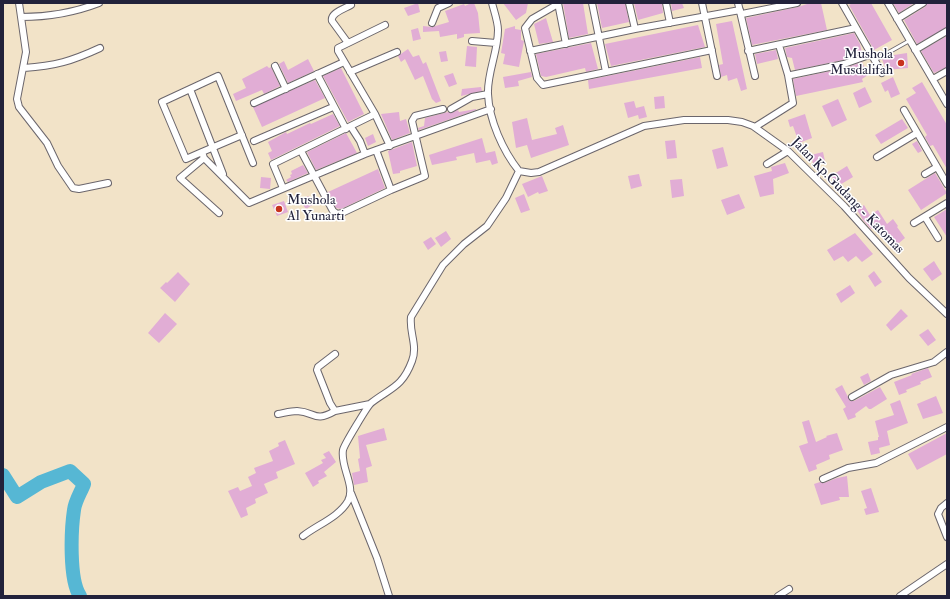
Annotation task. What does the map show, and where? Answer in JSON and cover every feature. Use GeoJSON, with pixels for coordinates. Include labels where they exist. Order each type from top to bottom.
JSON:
{"type":"FeatureCollection","features":[{"type":"Feature","properties":{"kind":"street"},"geometry":{"type":"LineString","coordinates":[[19,3],[26,52],[17,99],[19,107],[48,143],[58,166],[73,188],[79,189],[108,183]]}},
{"type":"Feature","properties":{"kind":"street"},"geometry":{"type":"LineString","coordinates":[[22,17],[55,16],[81,10],[98,3]]}},
{"type":"Feature","properties":{"kind":"street"},"geometry":{"type":"LineString","coordinates":[[432,23],[438,8],[448,3]]}},
{"type":"Feature","properties":{"kind":"street"},"geometry":{"type":"LineString","coordinates":[[278,414],[296,411],[314,417],[322,417],[336,411],[370,404],[397,386],[406,374],[416,348],[410,326],[411,317],[443,265],[464,244],[488,226],[506,198],[519,171],[508,157],[491,109],[488,94],[498,30],[492,3]]}},
{"type":"Feature","properties":{"kind":"street"},"geometry":{"type":"LineString","coordinates":[[566,44],[558,3],[532,19],[525,28],[537,78],[543,85],[712,50]]}},
{"type":"Feature","properties":{"kind":"street"},"geometry":{"type":"LineString","coordinates":[[592,3],[606,72]]}},
{"type":"Feature","properties":{"kind":"street"},"geometry":{"type":"LineString","coordinates":[[629,3],[635,29]]}},
{"type":"Feature","properties":{"kind":"street"},"geometry":{"type":"LineString","coordinates":[[666,3],[670,22]]}},
{"type":"Feature","properties":{"kind":"street"},"geometry":{"type":"LineString","coordinates":[[702,3],[706,16],[717,76]]}},
{"type":"Feature","properties":{"kind":"street"},"geometry":{"type":"LineString","coordinates":[[738,3],[755,76]]}},
{"type":"Feature","properties":{"kind":"street"},"geometry":{"type":"LineString","coordinates":[[530,51],[599,38],[670,22],[797,3]]}},
{"type":"Feature","properties":{"kind":"street"},"geometry":{"type":"LineString","coordinates":[[842,3],[882,73]]}},
{"type":"Feature","properties":{"kind":"street"},"geometry":{"type":"LineString","coordinates":[[888,3],[947,104]]}},
{"type":"Feature","properties":{"kind":"street"},"geometry":{"type":"LineString","coordinates":[[897,19],[924,3]]}},
{"type":"Feature","properties":{"kind":"street"},"geometry":{"type":"LineString","coordinates":[[348,43],[332,22],[331,18],[333,15],[351,4]]}},
{"type":"Feature","properties":{"kind":"street"},"geometry":{"type":"LineString","coordinates":[[385,25],[338,48],[338,52],[375,114],[390,146]]}},
{"type":"Feature","properties":{"kind":"street"},"geometry":{"type":"LineString","coordinates":[[748,51],[780,46],[856,28]]}},
{"type":"Feature","properties":{"kind":"street"},"geometry":{"type":"LineString","coordinates":[[915,50],[947,31]]}},
{"type":"Feature","properties":{"kind":"street"},"geometry":{"type":"LineString","coordinates":[[472,41],[496,43]]}},
{"type":"Feature","properties":{"kind":"street"},"geometry":{"type":"LineString","coordinates":[[755,127],[793,103],[788,75],[780,46]]}},
{"type":"Feature","properties":{"kind":"street"},"geometry":{"type":"LineString","coordinates":[[24,68],[74,60],[100,48]]}},
{"type":"Feature","properties":{"kind":"street"},"geometry":{"type":"LineString","coordinates":[[350,72],[397,52]]}},
{"type":"Feature","properties":{"kind":"street"},"geometry":{"type":"LineString","coordinates":[[788,75],[834,66],[872,54]]}},
{"type":"Feature","properties":{"kind":"street"},"geometry":{"type":"LineString","coordinates":[[254,103],[344,62]]}},
{"type":"Feature","properties":{"kind":"street"},"geometry":{"type":"LineString","coordinates":[[274,66],[286,89]]}},
{"type":"Feature","properties":{"kind":"street"},"geometry":{"type":"LineString","coordinates":[[933,79],[947,71]]}},
{"type":"Feature","properties":{"kind":"street"},"geometry":{"type":"LineString","coordinates":[[316,74],[333,107],[360,141],[365,154]]}},
{"type":"Feature","properties":{"kind":"street"},"geometry":{"type":"LineString","coordinates":[[189,171],[186,159],[162,102],[218,76],[253,163]]}},
{"type":"Feature","properties":{"kind":"street"},"geometry":{"type":"LineString","coordinates":[[190,89],[224,178]]}},
{"type":"Feature","properties":{"kind":"street"},"geometry":{"type":"LineString","coordinates":[[451,109],[472,97],[488,94]]}},
{"type":"Feature","properties":{"kind":"street"},"geometry":{"type":"LineString","coordinates":[[254,141],[333,107]]}},
{"type":"Feature","properties":{"kind":"street"},"geometry":{"type":"LineString","coordinates":[[301,151],[315,174],[333,211],[337,214],[425,176],[415,137],[413,118],[444,109]]}},
{"type":"Feature","properties":{"kind":"street"},"geometry":{"type":"LineString","coordinates":[[203,155],[249,203],[365,154],[491,109]]}},
{"type":"Feature","properties":{"kind":"street"},"geometry":{"type":"LineString","coordinates":[[904,110],[947,184]]}},
{"type":"Feature","properties":{"kind":"street"},"geometry":{"type":"LineString","coordinates":[[283,188],[273,164],[375,114]]}},
{"type":"Feature","properties":{"kind":"street","name":"Jalan Kp.Gudang - Katomas"},"geometry":{"type":"LineString","coordinates":[[519,171],[531,173],[539,172],[644,126],[684,120],[728,120],[742,122],[755,127],[788,150],[844,206],[909,278],[947,314]]}},
{"type":"Feature","properties":{"kind":"street"},"geometry":{"type":"LineString","coordinates":[[877,157],[917,133]]}},
{"type":"Feature","properties":{"kind":"street"},"geometry":{"type":"LineString","coordinates":[[219,213],[180,178],[212,148],[242,136]]}},
{"type":"Feature","properties":{"kind":"street"},"geometry":{"type":"LineString","coordinates":[[376,150],[391,190]]}},
{"type":"Feature","properties":{"kind":"street"},"geometry":{"type":"LineString","coordinates":[[767,164],[788,150]]}},
{"type":"Feature","properties":{"kind":"street"},"geometry":{"type":"LineString","coordinates":[[186,159],[203,155]]}},
{"type":"Feature","properties":{"kind":"street"},"geometry":{"type":"LineString","coordinates":[[925,174],[937,167]]}},
{"type":"Feature","properties":{"kind":"street"},"geometry":{"type":"LineString","coordinates":[[914,223],[947,203]]}},
{"type":"Feature","properties":{"kind":"street"},"geometry":{"type":"LineString","coordinates":[[925,217],[938,238]]}},
{"type":"Feature","properties":{"kind":"street"},"geometry":{"type":"LineString","coordinates":[[852,397],[891,376],[934,362],[947,352]]}},
{"type":"Feature","properties":{"kind":"street"},"geometry":{"type":"LineString","coordinates":[[335,354],[318,367],[317,370],[330,403],[336,411]]}},
{"type":"Feature","properties":{"kind":"street"},"geometry":{"type":"LineString","coordinates":[[370,404],[343,449],[342,459],[351,494],[377,558],[389,596]]}},
{"type":"Feature","properties":{"kind":"street"},"geometry":{"type":"LineString","coordinates":[[822,479],[848,468],[876,463],[947,428]]}},
{"type":"Feature","properties":{"kind":"street"},"geometry":{"type":"LineString","coordinates":[[303,536],[343,508],[351,494]]}},
{"type":"Feature","properties":{"kind":"street"},"geometry":{"type":"LineString","coordinates":[[947,503],[940,508],[938,514],[947,537]]}},
{"type":"Feature","properties":{"kind":"street"},"geometry":{"type":"LineString","coordinates":[[900,596],[947,564]]}},
{"type":"Feature","properties":{"kind":"street"},"geometry":{"type":"LineString","coordinates":[[778,596],[789,589]]}},
{"type":"Feature","properties":{"kind":"lane"},"geometry":{"type":"LineString","coordinates":[[875,60],[907,42]]}},
{"type":"Feature","properties":{"kind":"building"},"geometry":{"type":"Polygon","coordinates":[[[418,3],[420,12],[408,16],[404,8],[418,3]]]}},
{"type":"Feature","properties":{"kind":"building"},"geometry":{"type":"Polygon","coordinates":[[[474,3],[478,13],[480,33],[464,34],[464,37],[457,39],[457,34],[440,37],[439,31],[423,32],[423,26],[432,27],[449,22],[445,11],[474,3]]]}},
{"type":"Feature","properties":{"kind":"building"},"geometry":{"type":"Polygon","coordinates":[[[503,3],[528,3],[526,13],[516,20],[503,3]]]}},
{"type":"Feature","properties":{"kind":"building"},"geometry":{"type":"Polygon","coordinates":[[[563,3],[583,3],[588,34],[569,38],[563,3]]]}},
{"type":"Feature","properties":{"kind":"building"},"geometry":{"type":"Polygon","coordinates":[[[597,3],[625,3],[629,22],[602,28],[597,3]]]}},
{"type":"Feature","properties":{"kind":"building"},"geometry":{"type":"Polygon","coordinates":[[[634,3],[662,3],[663,13],[638,20],[634,3]]]}},
{"type":"Feature","properties":{"kind":"building"},"geometry":{"type":"Polygon","coordinates":[[[671,3],[682,3],[684,8],[672,11],[671,3]]]}},
{"type":"Feature","properties":{"kind":"building"},"geometry":{"type":"Polygon","coordinates":[[[810,3],[821,3],[827,30],[752,45],[746,18],[810,3]]]}},
{"type":"Feature","properties":{"kind":"building"},"geometry":{"type":"Polygon","coordinates":[[[853,3],[871,3],[892,40],[874,50],[849,5],[853,3]]]}},
{"type":"Feature","properties":{"kind":"building"},"geometry":{"type":"Polygon","coordinates":[[[893,3],[914,3],[899,13],[893,3]]]}},
{"type":"Feature","properties":{"kind":"building"},"geometry":{"type":"Polygon","coordinates":[[[927,3],[947,3],[947,27],[917,44],[904,20],[925,7],[927,3]]]}},
{"type":"Feature","properties":{"kind":"building"},"geometry":{"type":"Polygon","coordinates":[[[546,18],[553,42],[539,44],[534,24],[546,18]]]}},
{"type":"Feature","properties":{"kind":"building"},"geometry":{"type":"Polygon","coordinates":[[[732,21],[747,89],[741,91],[737,78],[728,81],[727,75],[721,77],[719,65],[723,64],[716,24],[732,21]]]}},
{"type":"Feature","properties":{"kind":"building"},"geometry":{"type":"Polygon","coordinates":[[[698,25],[705,47],[611,66],[605,44],[698,25]]]}},
{"type":"Feature","properties":{"kind":"building"},"geometry":{"type":"Polygon","coordinates":[[[515,26],[515,29],[521,30],[521,40],[524,41],[519,67],[503,64],[505,54],[501,53],[505,29],[515,26]]]}},
{"type":"Feature","properties":{"kind":"building"},"geometry":{"type":"Polygon","coordinates":[[[418,28],[421,39],[413,41],[411,30],[418,28]]]}},
{"type":"Feature","properties":{"kind":"building"},"geometry":{"type":"Polygon","coordinates":[[[854,33],[860,44],[862,53],[843,60],[795,70],[792,58],[787,57],[785,48],[854,33]]]}},
{"type":"Feature","properties":{"kind":"building"},"geometry":{"type":"Polygon","coordinates":[[[947,36],[947,67],[934,73],[921,51],[947,36]]]}},
{"type":"Feature","properties":{"kind":"building"},"geometry":{"type":"Polygon","coordinates":[[[591,43],[598,69],[586,72],[585,68],[546,77],[541,76],[536,54],[591,43]]]}},
{"type":"Feature","properties":{"kind":"building"},"geometry":{"type":"Polygon","coordinates":[[[467,46],[477,47],[476,67],[465,66],[467,46]]]}},
{"type":"Feature","properties":{"kind":"building"},"geometry":{"type":"Polygon","coordinates":[[[408,49],[413,57],[419,55],[423,64],[426,62],[441,101],[436,103],[432,99],[423,76],[415,80],[405,59],[401,62],[398,56],[408,49]]]}},
{"type":"Feature","properties":{"kind":"building"},"geometry":{"type":"Polygon","coordinates":[[[776,50],[778,59],[757,64],[755,54],[776,50]]]}},
{"type":"Feature","properties":{"kind":"building"},"geometry":{"type":"Polygon","coordinates":[[[446,51],[448,61],[441,62],[439,52],[446,51]]]}},
{"type":"Feature","properties":{"kind":"building"},"geometry":{"type":"Polygon","coordinates":[[[907,53],[908,68],[886,70],[882,59],[894,58],[894,55],[907,53]]]}},
{"type":"Feature","properties":{"kind":"building"},"geometry":{"type":"Polygon","coordinates":[[[700,57],[702,68],[589,89],[588,80],[700,57]]]}},
{"type":"Feature","properties":{"kind":"building"},"geometry":{"type":"Polygon","coordinates":[[[308,59],[314,71],[288,83],[279,64],[284,61],[288,70],[308,59]]]}},
{"type":"Feature","properties":{"kind":"building"},"geometry":{"type":"Polygon","coordinates":[[[862,62],[868,75],[862,79],[863,82],[796,96],[793,79],[845,68],[862,62]]]}},
{"type":"Feature","properties":{"kind":"building"},"geometry":{"type":"Polygon","coordinates":[[[267,66],[269,68],[271,67],[280,86],[264,94],[262,90],[236,101],[233,94],[246,88],[242,79],[267,66]]]}},
{"type":"Feature","properties":{"kind":"building"},"geometry":{"type":"Polygon","coordinates":[[[341,68],[364,114],[348,122],[323,76],[341,68]]]}},
{"type":"Feature","properties":{"kind":"building"},"geometry":{"type":"Polygon","coordinates":[[[531,72],[532,77],[518,81],[519,86],[505,88],[503,77],[531,72]]]}},
{"type":"Feature","properties":{"kind":"building"},"geometry":{"type":"Polygon","coordinates":[[[453,73],[457,84],[449,87],[444,76],[453,73]]]}},
{"type":"Feature","properties":{"kind":"building"},"geometry":{"type":"Polygon","coordinates":[[[893,77],[900,94],[891,98],[888,90],[885,92],[881,83],[893,77]]]}},
{"type":"Feature","properties":{"kind":"building"},"geometry":{"type":"Polygon","coordinates":[[[315,80],[325,98],[262,127],[253,107],[315,80]]]}},
{"type":"Feature","properties":{"kind":"building"},"geometry":{"type":"Polygon","coordinates":[[[922,82],[947,125],[947,169],[933,145],[930,146],[925,137],[927,135],[906,99],[916,93],[912,88],[922,82]]]}},
{"type":"Feature","properties":{"kind":"building"},"geometry":{"type":"Polygon","coordinates":[[[481,87],[482,91],[461,96],[462,89],[481,87]]]}},
{"type":"Feature","properties":{"kind":"building"},"geometry":{"type":"Polygon","coordinates":[[[865,87],[872,102],[859,108],[853,93],[865,87]]]}},
{"type":"Feature","properties":{"kind":"building"},"geometry":{"type":"Polygon","coordinates":[[[664,96],[665,108],[655,109],[654,97],[664,96]]]}},
{"type":"Feature","properties":{"kind":"building"},"geometry":{"type":"Polygon","coordinates":[[[838,99],[847,120],[832,127],[822,106],[838,99]]]}},
{"type":"Feature","properties":{"kind":"building"},"geometry":{"type":"Polygon","coordinates":[[[634,101],[636,108],[644,106],[647,117],[639,119],[638,115],[628,118],[624,103],[634,101]]]}},
{"type":"Feature","properties":{"kind":"building"},"geometry":{"type":"Polygon","coordinates":[[[476,109],[419,130],[418,128],[424,126],[425,118],[448,112],[451,113],[458,110],[459,112],[476,109]]]}},
{"type":"Feature","properties":{"kind":"building"},"geometry":{"type":"Polygon","coordinates":[[[399,112],[400,121],[406,119],[410,133],[392,140],[381,114],[399,112]]]}},
{"type":"Feature","properties":{"kind":"building"},"geometry":{"type":"Polygon","coordinates":[[[333,114],[340,126],[271,160],[268,153],[272,151],[268,142],[286,132],[287,134],[333,114]]]}},
{"type":"Feature","properties":{"kind":"building"},"geometry":{"type":"Polygon","coordinates":[[[805,114],[812,138],[799,143],[793,126],[790,127],[788,120],[805,114]]]}},
{"type":"Feature","properties":{"kind":"building"},"geometry":{"type":"Polygon","coordinates":[[[527,118],[532,140],[557,134],[555,128],[563,125],[569,145],[531,158],[527,145],[516,148],[512,122],[527,118]]]}},
{"type":"Feature","properties":{"kind":"building"},"geometry":{"type":"Polygon","coordinates":[[[902,119],[908,128],[881,144],[875,135],[902,119]]]}},
{"type":"Feature","properties":{"kind":"building"},"geometry":{"type":"Polygon","coordinates":[[[346,133],[357,153],[316,170],[307,152],[346,133]]]}},
{"type":"Feature","properties":{"kind":"building"},"geometry":{"type":"Polygon","coordinates":[[[373,134],[376,142],[368,146],[365,138],[373,134]]]}},
{"type":"Feature","properties":{"kind":"building"},"geometry":{"type":"Polygon","coordinates":[[[482,138],[486,153],[495,151],[498,163],[492,165],[490,160],[476,163],[474,153],[456,157],[457,160],[432,165],[429,155],[482,138]]]}},
{"type":"Feature","properties":{"kind":"building"},"geometry":{"type":"Polygon","coordinates":[[[675,140],[677,158],[667,159],[665,141],[675,140]]]}},
{"type":"Feature","properties":{"kind":"building"},"geometry":{"type":"Polygon","coordinates":[[[917,141],[922,151],[918,153],[912,144],[917,141]]]}},
{"type":"Feature","properties":{"kind":"building"},"geometry":{"type":"Polygon","coordinates":[[[412,142],[417,166],[400,171],[400,173],[393,174],[388,151],[412,142]]]}},
{"type":"Feature","properties":{"kind":"building"},"geometry":{"type":"Polygon","coordinates":[[[723,147],[728,166],[717,169],[712,150],[723,147]]]}},
{"type":"Feature","properties":{"kind":"building"},"geometry":{"type":"Polygon","coordinates":[[[823,152],[825,161],[813,164],[811,155],[823,152]]]}},
{"type":"Feature","properties":{"kind":"building"},"geometry":{"type":"Polygon","coordinates":[[[785,163],[789,173],[773,179],[774,194],[760,197],[754,176],[772,171],[771,167],[785,163]]]}},
{"type":"Feature","properties":{"kind":"building"},"geometry":{"type":"Polygon","coordinates":[[[303,165],[308,173],[288,182],[286,180],[291,177],[291,171],[303,165]]]}},
{"type":"Feature","properties":{"kind":"building"},"geometry":{"type":"Polygon","coordinates":[[[847,166],[853,177],[838,186],[831,176],[847,166]]]}},
{"type":"Feature","properties":{"kind":"building"},"geometry":{"type":"Polygon","coordinates":[[[378,169],[385,188],[341,209],[336,208],[328,192],[378,169]]]}},
{"type":"Feature","properties":{"kind":"building"},"geometry":{"type":"Polygon","coordinates":[[[935,173],[947,193],[921,210],[908,190],[935,173]]]}},
{"type":"Feature","properties":{"kind":"building"},"geometry":{"type":"Polygon","coordinates":[[[639,174],[642,186],[631,189],[628,176],[639,174]]]}},
{"type":"Feature","properties":{"kind":"building"},"geometry":{"type":"Polygon","coordinates":[[[542,176],[548,191],[539,194],[538,192],[528,197],[522,184],[542,176]]]}},
{"type":"Feature","properties":{"kind":"building"},"geometry":{"type":"Polygon","coordinates":[[[261,177],[271,178],[270,189],[260,188],[261,177]]]}},
{"type":"Feature","properties":{"kind":"building"},"geometry":{"type":"Polygon","coordinates":[[[682,179],[684,196],[672,198],[670,180],[682,179]]]}},
{"type":"Feature","properties":{"kind":"building"},"geometry":{"type":"Polygon","coordinates":[[[524,194],[530,210],[521,213],[515,198],[524,194]]]}},
{"type":"Feature","properties":{"kind":"building"},"geometry":{"type":"Polygon","coordinates":[[[739,194],[745,208],[727,215],[721,200],[739,194]]]}},
{"type":"Feature","properties":{"kind":"building"},"geometry":{"type":"Polygon","coordinates":[[[308,196],[314,204],[306,209],[300,201],[308,196]]]}},
{"type":"Feature","properties":{"kind":"building"},"geometry":{"type":"Polygon","coordinates":[[[284,201],[288,212],[277,216],[272,205],[284,201]]]}},
{"type":"Feature","properties":{"kind":"building"},"geometry":{"type":"Polygon","coordinates":[[[864,205],[870,215],[878,210],[887,224],[893,219],[905,238],[893,248],[877,224],[871,229],[863,220],[857,210],[864,205]]]}},
{"type":"Feature","properties":{"kind":"building"},"geometry":{"type":"Polygon","coordinates":[[[947,209],[947,237],[934,217],[947,209]]]}},
{"type":"Feature","properties":{"kind":"building"},"geometry":{"type":"Polygon","coordinates":[[[446,231],[451,239],[441,247],[435,238],[446,231]]]}},
{"type":"Feature","properties":{"kind":"building"},"geometry":{"type":"Polygon","coordinates":[[[855,233],[873,254],[862,262],[856,256],[848,262],[843,256],[834,261],[827,250],[855,233]]]}},
{"type":"Feature","properties":{"kind":"building"},"geometry":{"type":"Polygon","coordinates":[[[431,237],[436,244],[428,250],[423,242],[431,237]]]}},
{"type":"Feature","properties":{"kind":"building"},"geometry":{"type":"Polygon","coordinates":[[[934,261],[942,274],[932,281],[923,269],[934,261]]]}},
{"type":"Feature","properties":{"kind":"building"},"geometry":{"type":"Polygon","coordinates":[[[874,271],[882,282],[875,287],[868,276],[874,271]]]}},
{"type":"Feature","properties":{"kind":"building"},"geometry":{"type":"Polygon","coordinates":[[[178,272],[190,284],[175,302],[160,288],[178,272]]]}},
{"type":"Feature","properties":{"kind":"building"},"geometry":{"type":"Polygon","coordinates":[[[850,285],[855,293],[841,303],[836,294],[850,285]]]}},
{"type":"Feature","properties":{"kind":"building"},"geometry":{"type":"Polygon","coordinates":[[[901,309],[908,316],[891,331],[886,325],[901,309]]]}},
{"type":"Feature","properties":{"kind":"building"},"geometry":{"type":"Polygon","coordinates":[[[165,313],[177,324],[159,343],[148,333],[165,313]]]}},
{"type":"Feature","properties":{"kind":"building"},"geometry":{"type":"Polygon","coordinates":[[[928,329],[936,340],[928,346],[919,335],[928,329]]]}},
{"type":"Feature","properties":{"kind":"building"},"geometry":{"type":"Polygon","coordinates":[[[928,368],[932,377],[920,382],[921,384],[906,390],[907,392],[899,395],[894,382],[928,368]]]}},
{"type":"Feature","properties":{"kind":"building"},"geometry":{"type":"Polygon","coordinates":[[[868,373],[871,381],[864,385],[860,377],[868,373]]]}},
{"type":"Feature","properties":{"kind":"building"},"geometry":{"type":"Polygon","coordinates":[[[842,385],[850,401],[854,401],[880,387],[887,399],[871,409],[866,406],[855,414],[856,417],[848,420],[843,409],[846,407],[835,389],[842,385]]]}},
{"type":"Feature","properties":{"kind":"building"},"geometry":{"type":"Polygon","coordinates":[[[936,396],[943,413],[923,419],[917,404],[936,396]]]}},
{"type":"Feature","properties":{"kind":"building"},"geometry":{"type":"Polygon","coordinates":[[[900,400],[908,423],[887,431],[890,445],[879,448],[880,453],[871,455],[868,442],[878,440],[879,437],[875,421],[894,415],[890,404],[900,400]]]}},
{"type":"Feature","properties":{"kind":"building"},"geometry":{"type":"Polygon","coordinates":[[[809,420],[816,442],[827,437],[826,436],[837,433],[843,450],[829,455],[830,459],[816,465],[817,469],[809,472],[799,446],[808,443],[802,422],[809,420]]]}},
{"type":"Feature","properties":{"kind":"building"},"geometry":{"type":"Polygon","coordinates":[[[384,428],[387,440],[366,445],[372,466],[366,468],[368,482],[354,485],[352,473],[360,471],[358,459],[360,458],[358,436],[384,428]]]}},
{"type":"Feature","properties":{"kind":"building"},"geometry":{"type":"Polygon","coordinates":[[[947,433],[947,454],[917,470],[908,454],[947,433]]]}},
{"type":"Feature","properties":{"kind":"building"},"geometry":{"type":"Polygon","coordinates":[[[285,440],[295,464],[276,472],[278,478],[264,484],[268,493],[255,499],[256,503],[246,508],[248,515],[241,518],[228,491],[238,487],[240,491],[252,486],[248,477],[256,473],[254,468],[273,461],[269,451],[279,446],[278,443],[285,440]]]}},
{"type":"Feature","properties":{"kind":"building"},"geometry":{"type":"Polygon","coordinates":[[[329,451],[336,462],[324,472],[327,476],[318,481],[319,483],[313,487],[305,473],[323,463],[321,460],[326,458],[323,454],[329,451]]]}},
{"type":"Feature","properties":{"kind":"building"},"geometry":{"type":"Polygon","coordinates":[[[847,476],[849,497],[839,497],[840,500],[821,505],[814,484],[820,482],[824,483],[847,476]]]}},
{"type":"Feature","properties":{"kind":"building"},"geometry":{"type":"Polygon","coordinates":[[[871,488],[879,512],[866,515],[864,509],[867,508],[861,491],[871,488]]]}},
{"type":"Feature","properties":{"kind":"waterway"},"geometry":{"type":"LineString","coordinates":[[3,475],[17,497],[41,482],[70,471],[84,484],[75,507],[72,542],[72,567],[76,589],[80,596]]}},
{"type":"Feature","properties":{"kind":"place","name":"Mushola Musdalifah"},"geometry":{"type":"Point","coordinates":[901,63]}},
{"type":"Feature","properties":{"kind":"place","name":"Mushola Al Yunarti"},"geometry":{"type":"Point","coordinates":[279,209]}}]}
